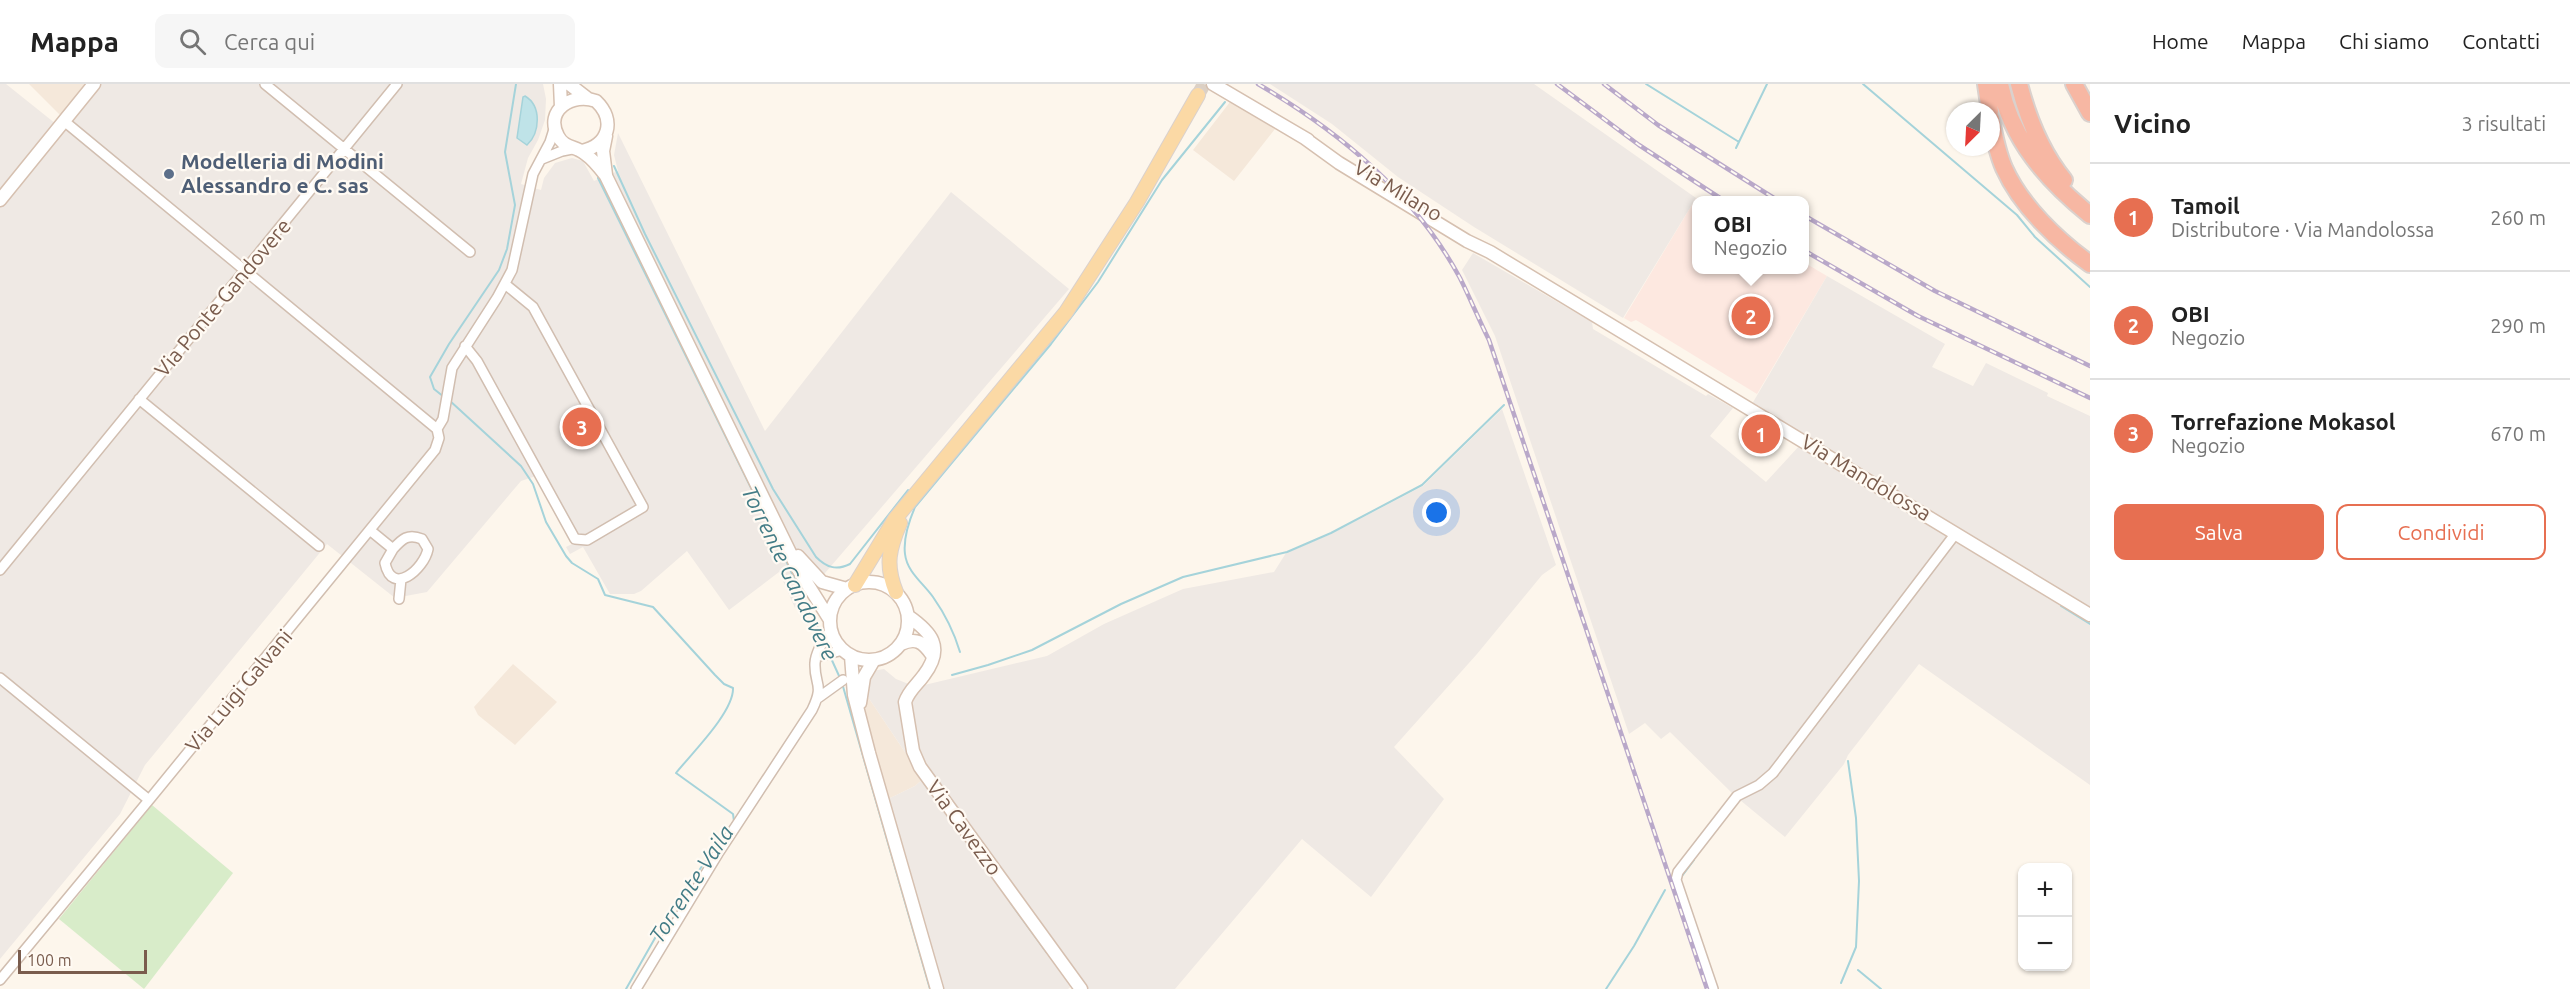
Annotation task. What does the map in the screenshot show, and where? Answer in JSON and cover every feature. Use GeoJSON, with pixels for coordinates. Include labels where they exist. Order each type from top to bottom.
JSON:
{"type":"FeatureCollection","features":[{"type":"Feature","properties":{"kind":"highway"},"geometry":{"type":"LineString","coordinates":[[1986,84],[1988,102]]}},
{"type":"Feature","properties":{"kind":"highway"},"geometry":{"type":"LineString","coordinates":[[2000,84],[2009,114],[2034,161],[2048,178],[2090,215]]}},
{"type":"Feature","properties":{"kind":"highway"},"geometry":{"type":"LineString","coordinates":[[2019,84],[2032,127],[2046,155],[2069,186],[2090,208]]}},
{"type":"Feature","properties":{"kind":"highway"},"geometry":{"type":"LineString","coordinates":[[2074,84],[2090,113]]}},
{"type":"Feature","properties":{"kind":"highway"},"geometry":{"type":"LineString","coordinates":[[2000,156],[2005,170],[2024,201],[2090,264]]}},
{"type":"Feature","properties":{"kind":"main road"},"geometry":{"type":"LineString","coordinates":[[0,200],[94,84]]}},
{"type":"Feature","properties":{"kind":"main road"},"geometry":{"type":"LineString","coordinates":[[560,84],[561,107]]}},
{"type":"Feature","properties":{"kind":"main road"},"geometry":{"type":"LineString","coordinates":[[569,84],[587,98],[596,101],[608,117],[603,151],[606,176],[798,569],[843,652],[903,877],[937,989]]}},
{"type":"Feature","properties":{"kind":"main road","name":"Via Milano"},"geometry":{"type":"LineString","coordinates":[[1213,84],[1303,137],[1349,169],[1467,241],[1490,252],[1611,324]]}},
{"type":"Feature","properties":{"kind":"main road"},"geometry":{"type":"LineString","coordinates":[[830,628],[834,604],[851,587],[895,519],[1066,312],[1137,202],[1198,95]]}},
{"type":"Feature","properties":{"kind":"main road"},"geometry":{"type":"LineString","coordinates":[[587,98],[568,101],[561,107],[556,116],[557,136],[564,144],[577,150],[606,176]]}},
{"type":"Feature","properties":{"kind":"main road"},"geometry":{"type":"LineString","coordinates":[[577,150],[600,144],[606,136]]}},
{"type":"Feature","properties":{"kind":"main road","name":"Via Mandolossa"},"geometry":{"type":"LineString","coordinates":[[1611,324],[2090,615]]}},
{"type":"Feature","properties":{"kind":"main road"},"geometry":{"type":"LineString","coordinates":[[843,652],[862,660],[874,660],[891,654],[901,644],[907,633],[908,616],[889,575],[888,561],[896,532],[910,503]]}},
{"type":"Feature","properties":{"kind":"main road"},"geometry":{"type":"LineString","coordinates":[[787,544],[822,582],[851,587],[869,582],[879,583],[896,592]]}},
{"type":"Feature","properties":{"kind":"main road"},"geometry":{"type":"LineString","coordinates":[[908,616],[931,634],[934,644],[932,655]]}},
{"type":"Feature","properties":{"kind":"main road"},"geometry":{"type":"LineString","coordinates":[[901,644],[912,639],[920,641],[932,655]]}},
{"type":"Feature","properties":{"kind":"main road","name":"Via Cavezzo"},"geometry":{"type":"LineString","coordinates":[[932,655],[925,674],[908,693],[905,702],[916,761],[1081,989]]}},
{"type":"Feature","properties":{"kind":"main road"},"geometry":{"type":"LineString","coordinates":[[860,713],[864,677],[874,660]]}},
{"type":"Feature","properties":{"kind":"street"},"geometry":{"type":"LineString","coordinates":[[265,84],[470,252]]}},
{"type":"Feature","properties":{"kind":"street","name":"Via Ponte Gandovere"},"geometry":{"type":"LineString","coordinates":[[0,570],[246,272],[397,84]]}},
{"type":"Feature","properties":{"kind":"street"},"geometry":{"type":"LineString","coordinates":[[64,121],[437,429]]}},
{"type":"Feature","properties":{"kind":"street","name":"Via Luigi Galvani"},"geometry":{"type":"LineString","coordinates":[[0,980],[371,531],[435,450],[440,438],[437,429],[443,418],[452,368],[505,285],[519,241],[533,174],[542,159],[555,126]]}},
{"type":"Feature","properties":{"kind":"street"},"geometry":{"type":"LineString","coordinates":[[542,159],[562,151],[577,150]]}},
{"type":"Feature","properties":{"kind":"street"},"geometry":{"type":"LineString","coordinates":[[465,346],[477,361],[575,538],[587,540],[643,507],[533,306],[519,293],[505,285]]}},
{"type":"Feature","properties":{"kind":"street"},"geometry":{"type":"LineString","coordinates":[[140,399],[319,546]]}},
{"type":"Feature","properties":{"kind":"street"},"geometry":{"type":"LineString","coordinates":[[371,531],[393,549]]}},
{"type":"Feature","properties":{"kind":"street"},"geometry":{"type":"LineString","coordinates":[[1713,989],[1676,880],[1678,872],[1737,796],[1759,785],[1773,772],[1956,533]]}},
{"type":"Feature","properties":{"kind":"street"},"geometry":{"type":"LineString","coordinates":[[410,536],[422,539],[428,549],[424,559],[408,578],[401,579],[395,578],[385,563],[393,549],[399,541],[410,536]]}},
{"type":"Feature","properties":{"kind":"street"},"geometry":{"type":"LineString","coordinates":[[399,599],[401,579]]}},
{"type":"Feature","properties":{"kind":"street"},"geometry":{"type":"LineString","coordinates":[[818,698],[820,685],[815,665],[816,657],[830,628]]}},
{"type":"Feature","properties":{"kind":"street"},"geometry":{"type":"LineString","coordinates":[[816,657],[843,652]]}},
{"type":"Feature","properties":{"kind":"street"},"geometry":{"type":"LineString","coordinates":[[0,678],[148,800]]}},
{"type":"Feature","properties":{"kind":"street"},"geometry":{"type":"LineString","coordinates":[[636,989],[719,852],[818,698],[843,680]]}},
{"type":"Feature","properties":{"kind":"shaded area"},"geometry":{"type":"Polygon","coordinates":[[[0,84],[6,84],[61,128],[99,84],[543,84],[546,99],[545,120],[528,158],[521,184],[541,190],[544,178],[555,163],[572,158],[583,161],[594,181],[618,171],[614,155],[618,133],[765,431],[951,192],[1069,289],[795,608],[779,572],[729,610],[687,551],[641,591],[634,594],[610,594],[583,547],[570,554],[566,547],[574,543],[536,476],[521,481],[427,592],[395,598],[327,544],[145,765],[120,814],[0,959],[0,84]]]}},
{"type":"Feature","properties":{"kind":"shaded area"},"geometry":{"type":"Polygon","coordinates":[[[29,84],[99,84],[67,122],[29,84]]]}},
{"type":"Feature","properties":{"kind":"shaded area"},"geometry":{"type":"Polygon","coordinates":[[[1270,84],[1534,84],[1693,196],[1692,205],[1623,318],[1474,227],[1398,177],[1332,124],[1270,84]]]}},
{"type":"Feature","properties":{"kind":"shaded area"},"geometry":{"type":"Polygon","coordinates":[[[1230,102],[1275,129],[1234,181],[1193,150],[1230,102]]]}},
{"type":"Feature","properties":{"kind":"shaded area"},"geometry":{"type":"Polygon","coordinates":[[[1692,205],[1692,274],[1809,274],[1809,265],[1827,276],[1757,394],[1636,320],[1631,322],[1624,318],[1692,205]]]}},
{"type":"Feature","properties":{"kind":"shaded area"},"geometry":{"type":"Polygon","coordinates":[[[1473,253],[1592,322],[1593,329],[1706,396],[1708,394],[1733,408],[1710,436],[1766,482],[1800,445],[1949,536],[1773,766],[1758,780],[1732,793],[1670,732],[1661,739],[1645,723],[1629,734],[1495,336],[1462,270],[1473,253]]]}},
{"type":"Feature","properties":{"kind":"shaded area"},"geometry":{"type":"Polygon","coordinates":[[[1827,276],[1945,344],[1932,367],[1973,386],[1986,363],[2090,416],[2090,609],[1752,404],[1827,276]]]}},
{"type":"Feature","properties":{"kind":"shaded area"},"geometry":{"type":"Polygon","coordinates":[[[1502,409],[1556,565],[1542,575],[1477,654],[1394,747],[1444,799],[1371,897],[1302,839],[1175,989],[1085,989],[1079,980],[1068,989],[938,989],[886,800],[915,786],[923,779],[864,691],[872,671],[884,669],[896,679],[916,687],[1047,656],[1104,624],[1183,589],[1274,572],[1286,553],[1331,534],[1423,486],[1502,409]]]}},
{"type":"Feature","properties":{"kind":"shaded area"},"geometry":{"type":"Polygon","coordinates":[[[1955,540],[2090,622],[2090,785],[1919,664],[1848,755],[1844,764],[1785,837],[1740,800],[1766,785],[1955,540]]]}},
{"type":"Feature","properties":{"kind":"shaded area"},"geometry":{"type":"Polygon","coordinates":[[[513,664],[557,702],[515,745],[478,715],[474,707],[513,664]]]}},
{"type":"Feature","properties":{"kind":"shaded area"},"geometry":{"type":"Polygon","coordinates":[[[864,691],[923,779],[915,786],[886,800],[871,748],[862,699],[864,691]]]}},
{"type":"Feature","properties":{"kind":"green space"},"geometry":{"type":"Polygon","coordinates":[[[152,805],[233,873],[144,989],[59,919],[152,805]]]}},
{"type":"Feature","properties":{"kind":"water"},"geometry":{"type":"Polygon","coordinates":[[[525,96],[537,113],[535,134],[527,145],[517,138],[525,96]]]}},
{"type":"Feature","properties":{"kind":"waterway","name":"Torrente Vaila"},"geometry":{"type":"LineString","coordinates":[[444,397],[434,389],[430,377],[449,344],[499,270],[507,249],[515,205],[505,152],[516,84]]}},
{"type":"Feature","properties":{"kind":"waterway"},"geometry":{"type":"LineString","coordinates":[[1646,84],[1739,142]]}},
{"type":"Feature","properties":{"kind":"waterway"},"geometry":{"type":"LineString","coordinates":[[1736,148],[1767,84]]}},
{"type":"Feature","properties":{"kind":"waterway"},"geometry":{"type":"LineString","coordinates":[[1863,84],[2017,215],[2035,237],[2090,287]]}},
{"type":"Feature","properties":{"kind":"waterway"},"geometry":{"type":"LineString","coordinates":[[960,652],[941,610],[912,572],[906,560],[906,536],[915,507],[1051,344],[1098,282],[1162,180],[1225,102]]}},
{"type":"Feature","properties":{"kind":"waterway"},"geometry":{"type":"LineString","coordinates":[[614,166],[645,234],[773,489],[816,557],[832,567],[850,564],[908,490]]}},
{"type":"Feature","properties":{"kind":"waterway","name":"Torrente Gandovere"},"geometry":{"type":"LineString","coordinates":[[598,178],[759,504]]}},
{"type":"Feature","properties":{"kind":"waterway","name":"Torrente Vaila"},"geometry":{"type":"LineString","coordinates":[[449,400],[521,466],[533,484],[546,522],[572,563],[598,579],[605,595],[653,607],[715,675],[724,684],[733,688],[727,709],[676,773],[733,814],[734,821],[671,910],[626,989]]}},
{"type":"Feature","properties":{"kind":"waterway"},"geometry":{"type":"LineString","coordinates":[[952,675],[1032,650],[1121,604],[1183,577],[1287,552],[1331,533],[1422,485],[1504,405]]}},
{"type":"Feature","properties":{"kind":"waterway","name":"Torrente Gandovere"},"geometry":{"type":"LineString","coordinates":[[763,512],[822,637]]}},
{"type":"Feature","properties":{"kind":"waterway"},"geometry":{"type":"LineString","coordinates":[[2061,606],[2090,624]]}},
{"type":"Feature","properties":{"kind":"waterway","name":"Torrente Gandovere"},"geometry":{"type":"LineString","coordinates":[[830,656],[840,678]]}},
{"type":"Feature","properties":{"kind":"waterway","name":"Torrente Gandovere"},"geometry":{"type":"LineString","coordinates":[[842,683],[930,989]]}},
{"type":"Feature","properties":{"kind":"waterway"},"geometry":{"type":"LineString","coordinates":[[1841,983],[1856,947],[1859,881],[1856,818],[1848,761]]}},
{"type":"Feature","properties":{"kind":"waterway"},"geometry":{"type":"LineString","coordinates":[[1682,876],[1694,860]]}},
{"type":"Feature","properties":{"kind":"waterway"},"geometry":{"type":"LineString","coordinates":[[1606,989],[1634,946],[1665,890]]}},
{"type":"Feature","properties":{"kind":"waterway"},"geometry":{"type":"LineString","coordinates":[[1010,902],[1047,953]]}},
{"type":"Feature","properties":{"kind":"waterway"},"geometry":{"type":"LineString","coordinates":[[1858,970],[1881,989]]}},
{"type":"Feature","properties":{"kind":"tunnel"},"geometry":{"type":"LineString","coordinates":[[1198,95],[1204,84]]}},
{"type":"Feature","properties":{"kind":"railway"},"geometry":{"type":"LineString","coordinates":[[1258,84],[1318,123],[1372,167],[1421,219],[1460,278],[1489,340],[1707,989]]}},
{"type":"Feature","properties":{"kind":"railway"},"geometry":{"type":"LineString","coordinates":[[1557,84],[1639,145],[1717,196]]}},
{"type":"Feature","properties":{"kind":"railway"},"geometry":{"type":"LineString","coordinates":[[1604,84],[1658,125],[1771,196]]}},
{"type":"Feature","properties":{"kind":"railway"},"geometry":{"type":"LineString","coordinates":[[1809,218],[1935,291],[2090,366]]}},
{"type":"Feature","properties":{"kind":"railway"},"geometry":{"type":"LineString","coordinates":[[1809,253],[1918,316],[2090,398]]}},
{"type":"Feature","properties":{"kind":"place","name":"Modelleria di Modini Alessandro e C. sas"},"geometry":{"type":"Point","coordinates":[169,174]}},
{"type":"Feature","properties":{"kind":"place","name":"OBI"},"geometry":{"type":"Point","coordinates":[1751,316]}},
{"type":"Feature","properties":{"kind":"place","name":"Torrefazione Mokasol"},"geometry":{"type":"Point","coordinates":[582,427]}},
{"type":"Feature","properties":{"kind":"place","name":"Tamoil"},"geometry":{"type":"Point","coordinates":[1761,434]}}]}
